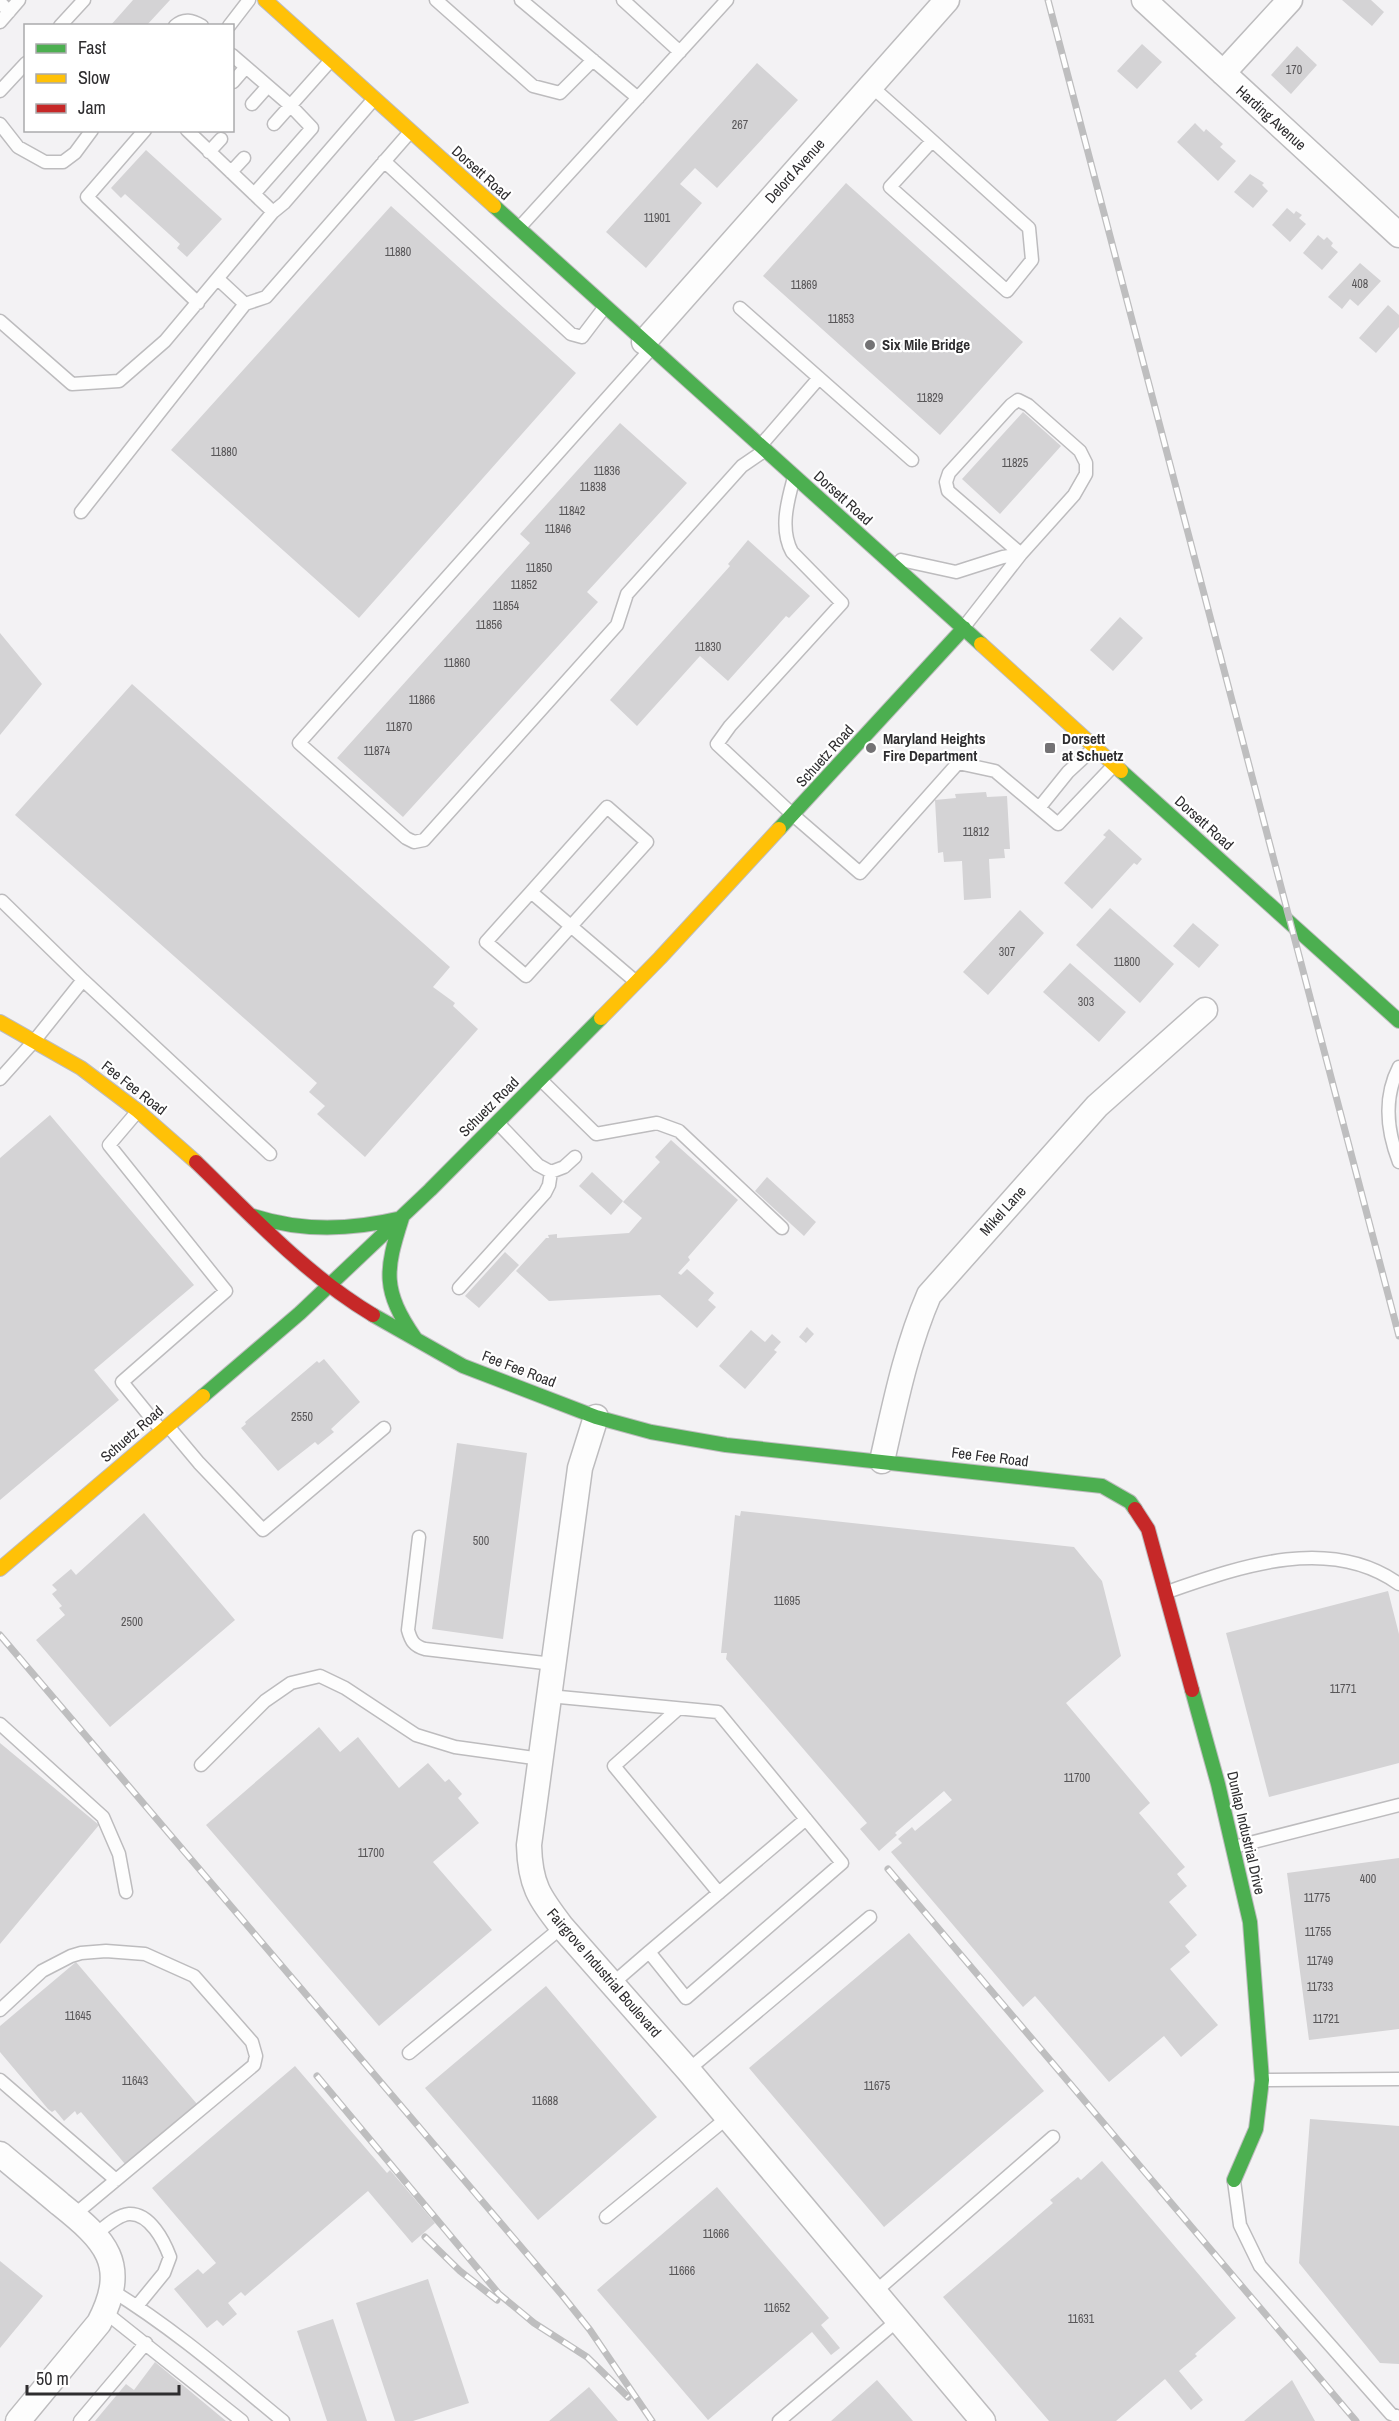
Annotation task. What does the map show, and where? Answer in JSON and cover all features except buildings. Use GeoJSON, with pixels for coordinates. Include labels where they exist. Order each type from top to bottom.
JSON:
{"type":"FeatureCollection","features":[{"type":"Feature","properties":{"kind":"main road","name":"Dorsett Road"},"geometry":{"type":"LineString","coordinates":[[265,0],[1399,1021]]}},
{"type":"Feature","properties":{"kind":"main road","name":"Schuetz Road"},"geometry":{"type":"LineString","coordinates":[[0,1569],[330,1287],[402,1218],[636,982],[964,628]]}},
{"type":"Feature","properties":{"kind":"main road","name":"Fee Fee Road"},"geometry":{"type":"LineString","coordinates":[[0,1022],[81,1068],[138,1111],[196,1161],[303,1265],[330,1287],[354,1304],[463,1366],[596,1417],[651,1432],[726,1445],[1102,1486],[1130,1502]]}},
{"type":"Feature","properties":{"kind":"main road"},"geometry":{"type":"LineString","coordinates":[[252,1215],[269,1222],[316,1229],[385,1222],[402,1218]]}},
{"type":"Feature","properties":{"kind":"main road"},"geometry":{"type":"LineString","coordinates":[[402,1218],[394,1242],[387,1286],[397,1314],[418,1342]]}},
{"type":"Feature","properties":{"kind":"main road","name":"Dunlap Industrial Drive"},"geometry":{"type":"LineString","coordinates":[[1130,1502],[1148,1529],[1218,1784],[1250,1922],[1262,2080],[1256,2129],[1234,2180]]}},
{"type":"Feature","properties":{"kind":"street","name":"Delord Avenue"},"geometry":{"type":"LineString","coordinates":[[647,345],[947,0]]}},
{"type":"Feature","properties":{"kind":"street","name":"Harding Avenue"},"geometry":{"type":"LineString","coordinates":[[1144,0],[1399,235]]}},
{"type":"Feature","properties":{"kind":"street"},"geometry":{"type":"LineString","coordinates":[[1222,74],[1290,0]]}},
{"type":"Feature","properties":{"kind":"street","name":"Mikel Lane"},"geometry":{"type":"LineString","coordinates":[[882,1461],[904,1363],[917,1322],[929,1295],[1097,1106],[1204,1010]]}},
{"type":"Feature","properties":{"kind":"street","name":"Fairgrove Industrial Boulevard"},"geometry":{"type":"LineString","coordinates":[[596,1417],[580,1468],[529,1845],[530,1868],[534,1885],[562,1927],[876,2291],[983,2421]]}},
{"type":"Feature","properties":{"kind":"street"},"geometry":{"type":"LineString","coordinates":[[0,2154],[96,2234],[108,2253],[112,2268],[108,2301],[99,2323],[18,2421]]}},
{"type":"Feature","properties":{"kind":"lane"},"geometry":{"type":"LineString","coordinates":[[0,22],[19,0]]}},
{"type":"Feature","properties":{"kind":"lane"},"geometry":{"type":"LineString","coordinates":[[62,24],[84,0]]}},
{"type":"Feature","properties":{"kind":"lane"},"geometry":{"type":"LineString","coordinates":[[231,24],[249,0]]}},
{"type":"Feature","properties":{"kind":"lane"},"geometry":{"type":"LineString","coordinates":[[436,0],[533,86],[560,93],[592,60]]}},
{"type":"Feature","properties":{"kind":"lane"},"geometry":{"type":"LineString","coordinates":[[521,0],[638,98]]}},
{"type":"Feature","properties":{"kind":"lane"},"geometry":{"type":"LineString","coordinates":[[623,0],[680,52]]}},
{"type":"Feature","properties":{"kind":"lane"},"geometry":{"type":"LineString","coordinates":[[518,229],[727,0]]}},
{"type":"Feature","properties":{"kind":"lane"},"geometry":{"type":"LineString","coordinates":[[0,2],[9,12]]}},
{"type":"Feature","properties":{"kind":"lane"},"geometry":{"type":"LineString","coordinates":[[177,24],[189,20],[198,24]]}},
{"type":"Feature","properties":{"kind":"lane"},"geometry":{"type":"LineString","coordinates":[[234,57],[291,106],[312,128],[254,194]]}},
{"type":"Feature","properties":{"kind":"lane"},"geometry":{"type":"LineString","coordinates":[[274,124],[332,60]]}},
{"type":"Feature","properties":{"kind":"lane"},"geometry":{"type":"LineString","coordinates":[[0,91],[24,65]]}},
{"type":"Feature","properties":{"kind":"lane"},"geometry":{"type":"LineString","coordinates":[[234,81],[246,67]]}},
{"type":"Feature","properties":{"kind":"lane"},"geometry":{"type":"LineString","coordinates":[[252,104],[268,86]]}},
{"type":"Feature","properties":{"kind":"lane"},"geometry":{"type":"LineString","coordinates":[[872,86],[1029,228],[1032,260],[1007,291],[890,187],[932,141]]}},
{"type":"Feature","properties":{"kind":"lane"},"geometry":{"type":"LineString","coordinates":[[0,321],[72,384],[119,381],[165,341],[273,212],[375,99]]}},
{"type":"Feature","properties":{"kind":"lane"},"geometry":{"type":"LineString","coordinates":[[0,124],[18,147],[45,162],[63,162],[75,153],[91,132]]}},
{"type":"Feature","properties":{"kind":"lane"},"geometry":{"type":"LineString","coordinates":[[81,512],[245,304],[266,297],[410,131]]}},
{"type":"Feature","properties":{"kind":"lane"},"geometry":{"type":"LineString","coordinates":[[143,132],[87,197],[198,303]]}},
{"type":"Feature","properties":{"kind":"lane"},"geometry":{"type":"LineString","coordinates":[[190,132],[273,212]]}},
{"type":"Feature","properties":{"kind":"lane"},"geometry":{"type":"LineString","coordinates":[[209,152],[221,139]]}},
{"type":"Feature","properties":{"kind":"lane"},"geometry":{"type":"LineString","coordinates":[[231,172],[244,158]]}},
{"type":"Feature","properties":{"kind":"lane"},"geometry":{"type":"LineString","coordinates":[[384,161],[571,334],[582,337],[605,307]]}},
{"type":"Feature","properties":{"kind":"lane"},"geometry":{"type":"LineString","coordinates":[[218,279],[245,304]]}},
{"type":"Feature","properties":{"kind":"lane"},"geometry":{"type":"LineString","coordinates":[[740,308],[912,460]]}},
{"type":"Feature","properties":{"kind":"lane"},"geometry":{"type":"LineString","coordinates":[[647,345],[299,743],[406,838],[414,842],[424,840],[617,625],[627,594],[742,466],[762,448],[819,378]]}},
{"type":"Feature","properties":{"kind":"lane"},"geometry":{"type":"LineString","coordinates":[[964,628],[1021,554],[1074,495],[1086,474],[1086,463],[1080,451],[1028,405],[1018,400],[949,473],[946,482],[948,491],[1021,554]]}},
{"type":"Feature","properties":{"kind":"lane"},"geometry":{"type":"LineString","coordinates":[[794,477],[785,510],[788,546],[842,603],[730,726],[717,744],[793,815],[860,873],[958,763],[995,771],[1058,824],[1114,765]]}},
{"type":"Feature","properties":{"kind":"lane"},"geometry":{"type":"LineString","coordinates":[[884,556],[956,572],[1003,557],[1021,554]]}},
{"type":"Feature","properties":{"kind":"lane"},"geometry":{"type":"LineString","coordinates":[[1039,808],[1068,772],[1095,747]]}},
{"type":"Feature","properties":{"kind":"lane"},"geometry":{"type":"LineString","coordinates":[[607,807],[647,842],[526,976],[486,942],[531,892],[607,807]]}},
{"type":"Feature","properties":{"kind":"lane"},"geometry":{"type":"LineString","coordinates":[[531,892],[636,982]]}},
{"type":"Feature","properties":{"kind":"lane"},"geometry":{"type":"LineString","coordinates":[[2,901],[83,980],[270,1154]]}},
{"type":"Feature","properties":{"kind":"lane"},"geometry":{"type":"LineString","coordinates":[[0,1079],[83,980]]}},
{"type":"Feature","properties":{"kind":"lane"},"geometry":{"type":"LineString","coordinates":[[1399,1067],[1388,1107],[1394,1148],[1399,1162]]}},
{"type":"Feature","properties":{"kind":"lane"},"geometry":{"type":"LineString","coordinates":[[540,1079],[596,1134],[657,1123],[680,1131],[782,1228]]}},
{"type":"Feature","properties":{"kind":"lane"},"geometry":{"type":"LineString","coordinates":[[138,1111],[110,1145],[226,1292],[123,1382],[263,1530],[384,1428]]}},
{"type":"Feature","properties":{"kind":"lane"},"geometry":{"type":"LineString","coordinates":[[497,1122],[538,1165],[550,1173]]}},
{"type":"Feature","properties":{"kind":"lane"},"geometry":{"type":"LineString","coordinates":[[550,1173],[564,1167],[574,1157]]}},
{"type":"Feature","properties":{"kind":"lane"},"geometry":{"type":"LineString","coordinates":[[459,1288],[545,1193],[549,1185],[550,1173]]}},
{"type":"Feature","properties":{"kind":"lane"},"geometry":{"type":"LineString","coordinates":[[419,1538],[408,1630],[410,1639],[416,1646],[425,1650],[553,1664]]}},
{"type":"Feature","properties":{"kind":"lane"},"geometry":{"type":"LineString","coordinates":[[1165,1592],[1236,1569],[1282,1560],[1319,1558],[1354,1564],[1386,1574],[1399,1584]]}},
{"type":"Feature","properties":{"kind":"lane"},"geometry":{"type":"LineString","coordinates":[[201,1765],[265,1701],[291,1683],[320,1676],[345,1688],[416,1735],[455,1747],[541,1759]]}},
{"type":"Feature","properties":{"kind":"lane"},"geometry":{"type":"LineString","coordinates":[[549,1696],[718,1712],[842,1863],[686,1998],[649,1952]]}},
{"type":"Feature","properties":{"kind":"lane"},"geometry":{"type":"LineString","coordinates":[[678,1709],[614,1766],[719,1893]]}},
{"type":"Feature","properties":{"kind":"lane"},"geometry":{"type":"LineString","coordinates":[[0,1724],[103,1817],[119,1854],[126,1892]]}},
{"type":"Feature","properties":{"kind":"lane"},"geometry":{"type":"LineString","coordinates":[[1232,1847],[1399,1805]]}},
{"type":"Feature","properties":{"kind":"lane"},"geometry":{"type":"LineString","coordinates":[[612,1984],[806,1819]]}},
{"type":"Feature","properties":{"kind":"lane"},"geometry":{"type":"LineString","coordinates":[[687,2070],[870,1917]]}},
{"type":"Feature","properties":{"kind":"lane"},"geometry":{"type":"LineString","coordinates":[[409,2053],[562,1927]]}},
{"type":"Feature","properties":{"kind":"lane"},"geometry":{"type":"LineString","coordinates":[[0,2010],[42,1971],[71,1956],[106,1951],[145,1954],[194,1976],[252,2042],[256,2056],[254,2065],[74,2215]]}},
{"type":"Feature","properties":{"kind":"lane"},"geometry":{"type":"LineString","coordinates":[[1262,2080],[1399,2079]]}},
{"type":"Feature","properties":{"kind":"lane"},"geometry":{"type":"LineString","coordinates":[[0,2080],[116,2180]]}},
{"type":"Feature","properties":{"kind":"lane"},"geometry":{"type":"LineString","coordinates":[[606,2217],[727,2118]]}},
{"type":"Feature","properties":{"kind":"lane"},"geometry":{"type":"LineString","coordinates":[[876,2291],[1053,2137]]}},
{"type":"Feature","properties":{"kind":"lane"},"geometry":{"type":"LineString","coordinates":[[1234,2180],[1239,2225],[1260,2266],[1391,2414],[1399,2417]]}},
{"type":"Feature","properties":{"kind":"lane"},"geometry":{"type":"LineString","coordinates":[[96,2234],[111,2222],[128,2214],[141,2216],[163,2238],[170,2257],[164,2273],[137,2306]]}},
{"type":"Feature","properties":{"kind":"lane"},"geometry":{"type":"LineString","coordinates":[[108,2301],[137,2306],[196,2349],[283,2421]]}},
{"type":"Feature","properties":{"kind":"lane"},"geometry":{"type":"LineString","coordinates":[[108,2301],[146,2343],[242,2421]]}},
{"type":"Feature","properties":{"kind":"lane"},"geometry":{"type":"LineString","coordinates":[[779,2421],[898,2320]]}},
{"type":"Feature","properties":{"kind":"lane"},"geometry":{"type":"LineString","coordinates":[[80,2421],[146,2343]]}},
{"type":"Feature","properties":{"kind":"railway"},"geometry":{"type":"LineString","coordinates":[[1048,0],[1399,1336]]}},
{"type":"Feature","properties":{"kind":"railway"},"geometry":{"type":"LineString","coordinates":[[0,1635],[562,2295],[590,2330],[652,2421]]}},
{"type":"Feature","properties":{"kind":"railway"},"geometry":{"type":"LineString","coordinates":[[888,1869],[1356,2421]]}},
{"type":"Feature","properties":{"kind":"railway"},"geometry":{"type":"LineString","coordinates":[[317,2076],[499,2294],[534,2323],[587,2357],[628,2397]]}},
{"type":"Feature","properties":{"kind":"railway"},"geometry":{"type":"LineString","coordinates":[[425,2237],[460,2271],[497,2300]]}},
{"type":"Feature","properties":{"kind":"traffic: fast"},"geometry":{"type":"LineString","coordinates":[[494,206],[981,644]]}},
{"type":"Feature","properties":{"kind":"traffic: fast"},"geometry":{"type":"LineString","coordinates":[[779,829],[964,628]]}},
{"type":"Feature","properties":{"kind":"traffic: fast"},"geometry":{"type":"LineString","coordinates":[[1121,771],[1399,1021]]}},
{"type":"Feature","properties":{"kind":"traffic: fast"},"geometry":{"type":"LineString","coordinates":[[203,1396],[300,1313],[430,1190],[601,1018]]}},
{"type":"Feature","properties":{"kind":"traffic: fast"},"geometry":{"type":"LineString","coordinates":[[253,1216],[290,1225],[327,1228],[364,1225],[402,1218]]}},
{"type":"Feature","properties":{"kind":"traffic: fast"},"geometry":{"type":"LineString","coordinates":[[402,1218],[392,1252],[390,1280],[397,1306],[415,1338]]}},
{"type":"Feature","properties":{"kind":"traffic: fast"},"geometry":{"type":"LineString","coordinates":[[373,1315],[463,1366],[596,1417],[651,1432],[726,1445],[1102,1486],[1130,1502],[1135,1509]]}},
{"type":"Feature","properties":{"kind":"traffic: fast"},"geometry":{"type":"LineString","coordinates":[[1192,1690],[1218,1784],[1250,1922],[1262,2080],[1256,2129],[1234,2180]]}},
{"type":"Feature","properties":{"kind":"traffic: slow"},"geometry":{"type":"LineString","coordinates":[[265,0],[494,206]]}},
{"type":"Feature","properties":{"kind":"traffic: slow"},"geometry":{"type":"LineString","coordinates":[[981,644],[1121,771]]}},
{"type":"Feature","properties":{"kind":"traffic: slow"},"geometry":{"type":"LineString","coordinates":[[601,1018],[660,958],[779,829]]}},
{"type":"Feature","properties":{"kind":"traffic: slow"},"geometry":{"type":"LineString","coordinates":[[0,1022],[81,1068],[138,1111],[196,1162]]}},
{"type":"Feature","properties":{"kind":"traffic: slow"},"geometry":{"type":"LineString","coordinates":[[0,1569],[203,1396]]}},
{"type":"Feature","properties":{"kind":"traffic: jam"},"geometry":{"type":"LineString","coordinates":[[196,1162],[302,1263],[348,1299],[373,1315]]}},
{"type":"Feature","properties":{"kind":"traffic: jam"},"geometry":{"type":"LineString","coordinates":[[1135,1509],[1148,1529],[1192,1690]]}},
{"type":"Feature","properties":{"kind":"place","name":"Six Mile Bridge"},"geometry":{"type":"Point","coordinates":[870,345]}},
{"type":"Feature","properties":{"kind":"place","name":"Maryland Heights Fire Department"},"geometry":{"type":"Point","coordinates":[871,748]}},
{"type":"Feature","properties":{"kind":"place","name":"Dorsett at Schuetz"},"geometry":{"type":"Point","coordinates":[1050,748]}}]}
